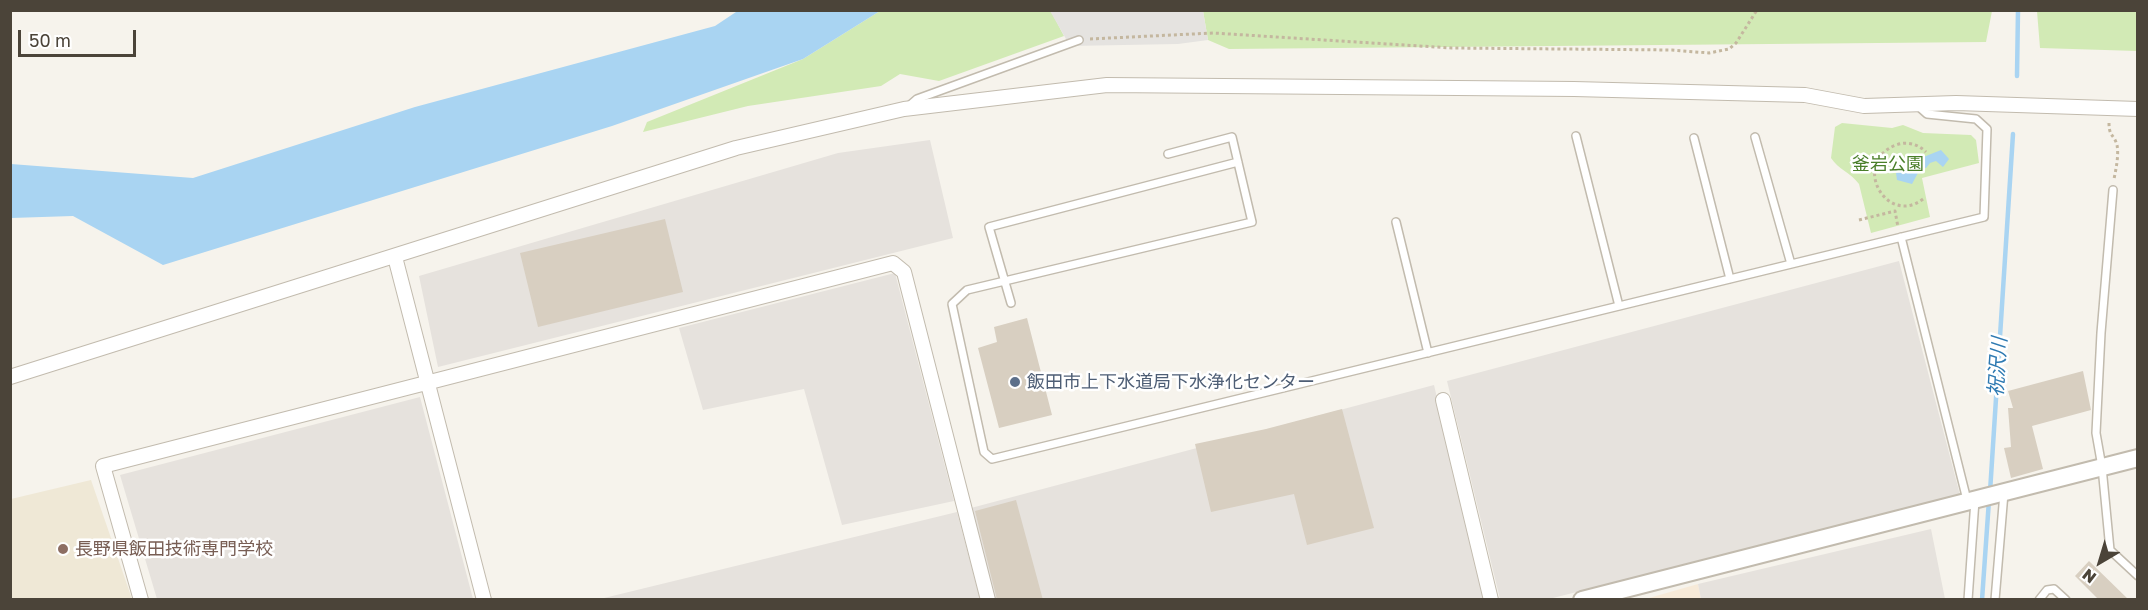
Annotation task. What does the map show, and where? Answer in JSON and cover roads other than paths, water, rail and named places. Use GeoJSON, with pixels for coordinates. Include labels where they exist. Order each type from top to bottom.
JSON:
{"type":"FeatureCollection","features":[{"type":"Feature","properties":{"kind":"street"},"geometry":{"type":"LineString","coordinates":[[10,377],[736,148],[904,109],[1107,85],[1574,89],[1805,95],[1864,106],[1914,103],[2138,109]]}},
{"type":"Feature","properties":{"kind":"street"},"geometry":{"type":"LineString","coordinates":[[395,257],[484,600]]}},
{"type":"Feature","properties":{"kind":"street"},"geometry":{"type":"LineString","coordinates":[[141,600],[103,466],[893,263],[904,272],[988,600]]}},
{"type":"Feature","properties":{"kind":"street"},"geometry":{"type":"LineString","coordinates":[[1443,400],[1491,600]]}},
{"type":"Feature","properties":{"kind":"street"},"geometry":{"type":"LineString","coordinates":[[1582,600],[1974,498],[2138,458]]}},
{"type":"Feature","properties":{"kind":"lane"},"geometry":{"type":"LineString","coordinates":[[904,109],[916,99],[1079,40]]}},
{"type":"Feature","properties":{"kind":"lane"},"geometry":{"type":"LineString","coordinates":[[1168,154],[1232,137],[1252,222],[967,290],[952,304],[984,452],[992,459],[1984,217],[1987,129],[1976,120],[1927,114],[1914,103]]}},
{"type":"Feature","properties":{"kind":"lane"},"geometry":{"type":"LineString","coordinates":[[1576,136],[1619,306]]}},
{"type":"Feature","properties":{"kind":"lane"},"geometry":{"type":"LineString","coordinates":[[1755,137],[1791,264]]}},
{"type":"Feature","properties":{"kind":"lane"},"geometry":{"type":"LineString","coordinates":[[1694,138],[1730,279]]}},
{"type":"Feature","properties":{"kind":"lane"},"geometry":{"type":"LineString","coordinates":[[1011,303],[989,227],[1238,162]]}},
{"type":"Feature","properties":{"kind":"lane"},"geometry":{"type":"LineString","coordinates":[[2113,190],[2101,333],[2096,433],[2102,466],[2110,550],[2138,576]]}},
{"type":"Feature","properties":{"kind":"lane"},"geometry":{"type":"LineString","coordinates":[[1396,222],[1428,353]]}},
{"type":"Feature","properties":{"kind":"lane"},"geometry":{"type":"LineString","coordinates":[[1901,237],[1974,498],[1968,600]]}},
{"type":"Feature","properties":{"kind":"lane"},"geometry":{"type":"LineString","coordinates":[[1995,600],[2002,491]]}},
{"type":"Feature","properties":{"kind":"lane"},"geometry":{"type":"LineString","coordinates":[[2038,600],[2046,590],[2054,589],[2066,600]]}},
{"type":"Feature","properties":{"kind":"water"},"geometry":{"type":"Polygon","coordinates":[[[739,10],[880,11],[803,59],[612,126],[163,265],[73,216],[11,218],[11,164],[193,178],[415,107],[715,26],[739,10]]]}},
{"type":"Feature","properties":{"kind":"water"},"geometry":{"type":"Polygon","coordinates":[[[1941,150],[1949,159],[1943,167],[1936,161],[1930,163],[1926,168],[1921,168],[1916,160],[1941,150]]]}},
{"type":"Feature","properties":{"kind":"water"},"geometry":{"type":"Polygon","coordinates":[[[1912,165],[1919,171],[1912,184],[1897,180],[1896,173],[1912,165]]]}},
{"type":"Feature","properties":{"kind":"waterway","name":"祝沢川"},"geometry":{"type":"LineString","coordinates":[[2017,76],[2018,10]]}},
{"type":"Feature","properties":{"kind":"waterway","name":"祝沢川"},"geometry":{"type":"LineString","coordinates":[[1990,492],[2013,134]]}},
{"type":"Feature","properties":{"kind":"waterway","name":"祝沢川"},"geometry":{"type":"LineString","coordinates":[[1982,600],[1989,500]]}},
{"type":"Feature","properties":{"kind":"place","name":"飯田市上下水道局下水浄化センター"},"geometry":{"type":"Point","coordinates":[1015,382]}},
{"type":"Feature","properties":{"kind":"place","name":"長野県飯田技術専門学校"},"geometry":{"type":"Point","coordinates":[63,549]}},
{"type":"Feature","properties":{"kind":"park label","name":"釜岩公園"},"geometry":{"type":"Point","coordinates":[1888,164]}}]}
